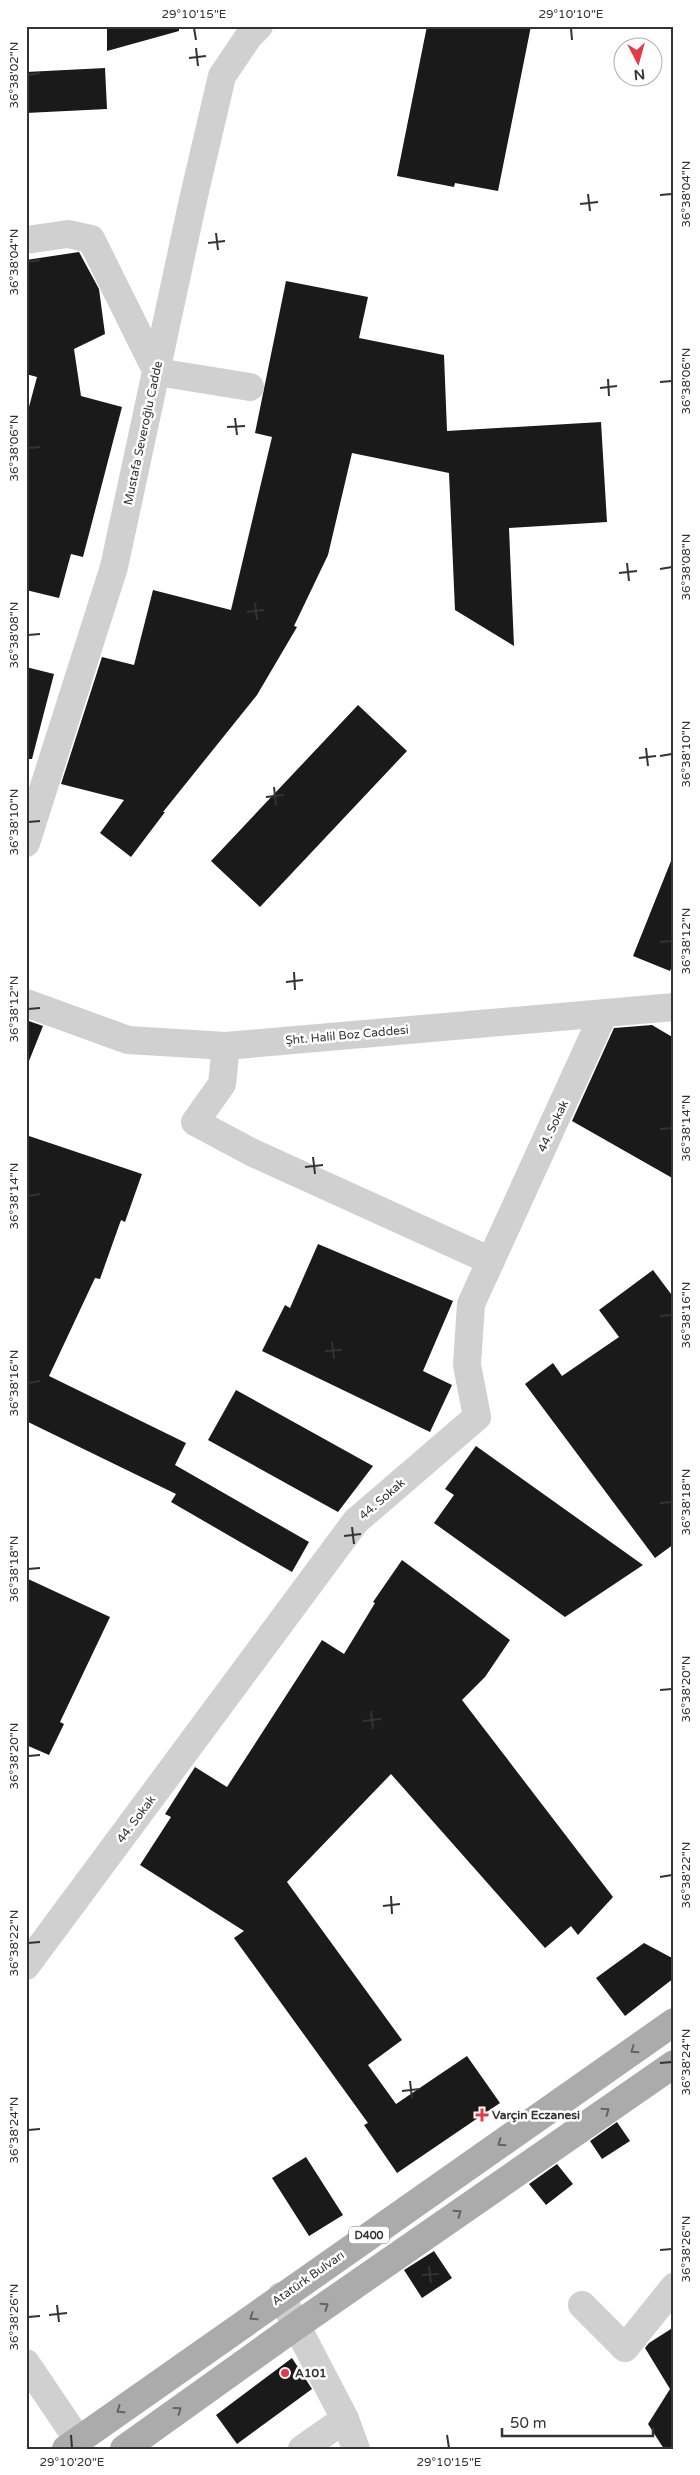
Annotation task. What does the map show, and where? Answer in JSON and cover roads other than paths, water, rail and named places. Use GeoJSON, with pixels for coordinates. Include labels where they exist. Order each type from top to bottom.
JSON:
{"type":"FeatureCollection","features":[{"type":"Feature","properties":{"kind":"main road","name":"Atatürk Bulvarı"},"geometry":{"type":"LineString","coordinates":[[72,2444],[674,2022]]}},
{"type":"Feature","properties":{"kind":"main road","name":"D400"},"geometry":{"type":"LineString","coordinates":[[124,2449],[296,2326],[674,2064]]}},
{"type":"Feature","properties":{"kind":"street","name":"Mustafa Severoğlu Cadde"},"geometry":{"type":"LineString","coordinates":[[26,843],[114,567],[193,200],[222,76],[249,36],[259,26]]}},
{"type":"Feature","properties":{"kind":"street"},"geometry":{"type":"LineString","coordinates":[[26,240],[68,234],[91,239],[156,372],[250,387]]}},
{"type":"Feature","properties":{"kind":"street","name":"Şht. Halil Boz Caddesi"},"geometry":{"type":"LineString","coordinates":[[26,1003],[128,1040],[226,1046],[674,1007]]}},
{"type":"Feature","properties":{"kind":"street","name":"44. Sokak"},"geometry":{"type":"LineString","coordinates":[[26,1966],[356,1521],[477,1417],[467,1365],[471,1304],[604,1013]]}},
{"type":"Feature","properties":{"kind":"street"},"geometry":{"type":"LineString","coordinates":[[226,1046],[222,1084],[195,1122],[251,1152],[491,1261]]}},
{"type":"Feature","properties":{"kind":"street"},"geometry":{"type":"LineString","coordinates":[[582,2305],[625,2348],[674,2287]]}},
{"type":"Feature","properties":{"kind":"street"},"geometry":{"type":"LineString","coordinates":[[281,2296],[345,2419],[356,2449]]}},
{"type":"Feature","properties":{"kind":"street"},"geometry":{"type":"LineString","coordinates":[[26,2363],[72,2444]]}},
{"type":"Feature","properties":{"kind":"street"},"geometry":{"type":"LineString","coordinates":[[302,2449],[345,2419]]}},
{"type":"Feature","properties":{"kind":"place","name":"Varçin Eczanesi"},"geometry":{"type":"Point","coordinates":[482,2115]}},
{"type":"Feature","properties":{"kind":"place","name":"A101"},"geometry":{"type":"Point","coordinates":[285,2373]}}]}
